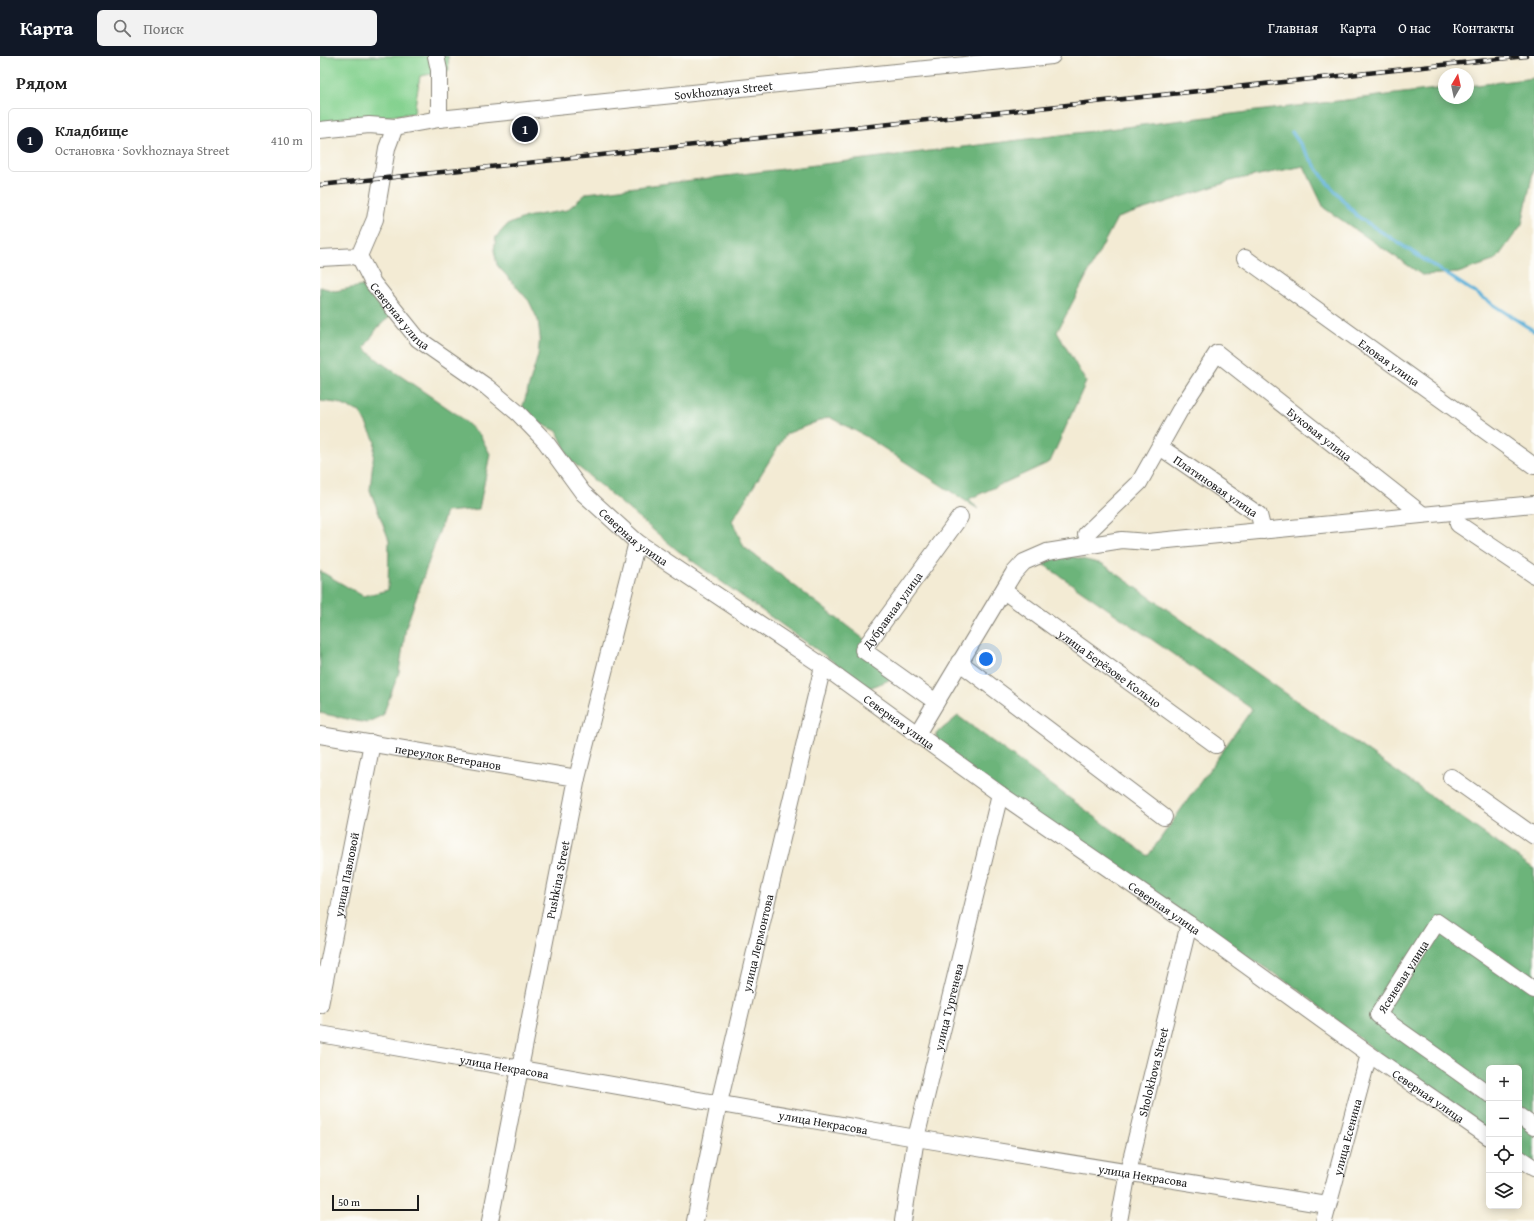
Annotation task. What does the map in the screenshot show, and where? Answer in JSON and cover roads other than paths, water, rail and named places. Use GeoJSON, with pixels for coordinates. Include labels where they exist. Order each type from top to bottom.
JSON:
{"type":"FeatureCollection","features":[{"type":"Feature","properties":{"kind":"street"},"geometry":{"type":"LineString","coordinates":[[436,56],[439,70],[439,119]]}},
{"type":"Feature","properties":{"kind":"street","name":"Sovkhoznaya Street"},"geometry":{"type":"LineString","coordinates":[[320,130],[369,124],[395,127],[439,119],[1052,56]]}},
{"type":"Feature","properties":{"kind":"street"},"geometry":{"type":"LineString","coordinates":[[320,258],[359,256],[375,219],[387,148],[395,127]]}},
{"type":"Feature","properties":{"kind":"street","name":"Северная улица"},"geometry":{"type":"LineString","coordinates":[[359,256],[373,283],[418,339],[487,387],[518,413],[545,440],[583,493],[637,542],[823,666],[1000,794],[1189,924],[1369,1054],[1486,1135]]}},
{"type":"Feature","properties":{"kind":"street","name":"Еловая улица"},"geometry":{"type":"LineString","coordinates":[[1245,258],[1534,466]]}},
{"type":"Feature","properties":{"kind":"street","name":"Буковая улица"},"geometry":{"type":"LineString","coordinates":[[1160,447],[1180,410],[1217,353],[1422,514]]}},
{"type":"Feature","properties":{"kind":"street"},"geometry":{"type":"LineString","coordinates":[[1086,534],[1139,483],[1160,447]]}},
{"type":"Feature","properties":{"kind":"street","name":"Платиновая улица"},"geometry":{"type":"LineString","coordinates":[[1160,447],[1259,515],[1263,531]]}},
{"type":"Feature","properties":{"kind":"street"},"geometry":{"type":"LineString","coordinates":[[917,734],[1013,574],[1024,562],[1047,552],[1122,540],[1148,542],[1534,504]]}},
{"type":"Feature","properties":{"kind":"street","name":"Дубравная улица"},"geometry":{"type":"LineString","coordinates":[[936,702],[863,650],[960,517]]}},
{"type":"Feature","properties":{"kind":"street"},"geometry":{"type":"LineString","coordinates":[[1458,524],[1534,576]]}},
{"type":"Feature","properties":{"kind":"street","name":"Pushkina Street"},"geometry":{"type":"LineString","coordinates":[[490,1221],[577,778],[637,542]]}},
{"type":"Feature","properties":{"kind":"street","name":"улица Берёзове Кольцо"},"geometry":{"type":"LineString","coordinates":[[1004,591],[1216,745]]}},
{"type":"Feature","properties":{"kind":"street"},"geometry":{"type":"LineString","coordinates":[[959,662],[1164,817]]}},
{"type":"Feature","properties":{"kind":"street","name":"улица Лермонтова"},"geometry":{"type":"LineString","coordinates":[[696,1221],[719,1103],[823,666]]}},
{"type":"Feature","properties":{"kind":"street","name":"переулок Ветеранов"},"geometry":{"type":"LineString","coordinates":[[320,735],[577,778]]}},
{"type":"Feature","properties":{"kind":"street","name":"улица Павловой"},"geometry":{"type":"LineString","coordinates":[[320,1005],[372,743]]}},
{"type":"Feature","properties":{"kind":"street"},"geometry":{"type":"LineString","coordinates":[[1451,777],[1534,836]]}},
{"type":"Feature","properties":{"kind":"street","name":"улица Тургенева"},"geometry":{"type":"LineString","coordinates":[[903,1221],[916,1138],[1000,794]]}},
{"type":"Feature","properties":{"kind":"street","name":"Ясеневая улица"},"geometry":{"type":"LineString","coordinates":[[1486,1092],[1378,1015],[1437,922],[1534,990]]}},
{"type":"Feature","properties":{"kind":"street","name":"Sholokhova Street"},"geometry":{"type":"LineString","coordinates":[[1119,1221],[1128,1172],[1189,924]]}},
{"type":"Feature","properties":{"kind":"street","name":"улица Некрасова"},"geometry":{"type":"LineString","coordinates":[[320,1034],[916,1138],[1327,1205]]}},
{"type":"Feature","properties":{"kind":"street","name":"улица Есенина"},"geometry":{"type":"LineString","coordinates":[[1324,1221],[1327,1205],[1369,1054]]}},
{"type":"Feature","properties":{"kind":"street"},"geometry":{"type":"LineString","coordinates":[[1522,1118],[1534,1127]]}},
{"type":"Feature","properties":{"kind":"street"},"geometry":{"type":"LineString","coordinates":[[1522,1160],[1534,1168]]}},
{"type":"Feature","properties":{"kind":"waterway"},"geometry":{"type":"LineString","coordinates":[[1292,132],[1325,180],[1357,216],[1534,331]]}},
{"type":"Feature","properties":{"kind":"railway"},"geometry":{"type":"LineString","coordinates":[[320,185],[1526,56]]}},
{"type":"Feature","properties":{"kind":"place","name":"Кладбище"},"geometry":{"type":"Point","coordinates":[525,129]}}]}
